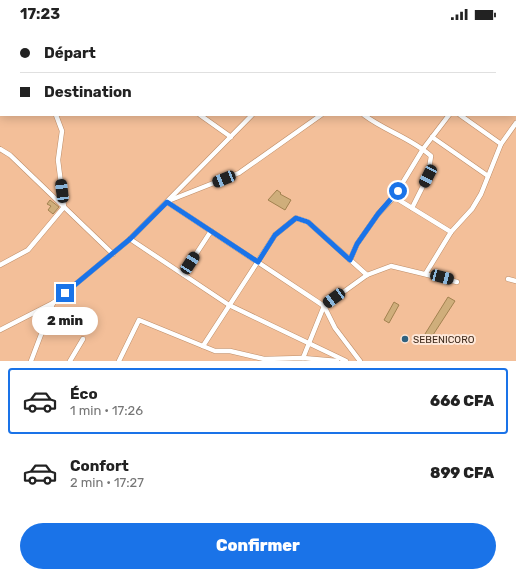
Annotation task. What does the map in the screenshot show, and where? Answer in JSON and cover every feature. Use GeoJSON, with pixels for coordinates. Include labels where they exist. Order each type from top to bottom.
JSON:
{"type":"FeatureCollection","features":[{"type":"Feature","properties":{"kind":"street"},"geometry":{"type":"LineString","coordinates":[[0,265],[28,250],[64,207],[58,160],[62,131],[56,116]]}},
{"type":"Feature","properties":{"kind":"street"},"geometry":{"type":"LineString","coordinates":[[201,116],[231,137]]}},
{"type":"Feature","properties":{"kind":"street"},"geometry":{"type":"LineString","coordinates":[[0,330],[53,303],[113,254],[130,239],[251,116]]}},
{"type":"Feature","properties":{"kind":"street"},"geometry":{"type":"LineString","coordinates":[[167,202],[239,174],[320,116]]}},
{"type":"Feature","properties":{"kind":"street"},"geometry":{"type":"LineString","coordinates":[[365,116],[378,125],[423,149],[431,156],[428,176],[412,208]]}},
{"type":"Feature","properties":{"kind":"street"},"geometry":{"type":"LineString","coordinates":[[350,260],[357,244],[378,214],[394,197],[423,149],[448,116]]}},
{"type":"Feature","properties":{"kind":"street"},"geometry":{"type":"LineString","coordinates":[[461,116],[500,144]]}},
{"type":"Feature","properties":{"kind":"street"},"geometry":{"type":"LineString","coordinates":[[426,273],[451,232],[472,209],[488,176],[500,144],[516,123]]}},
{"type":"Feature","properties":{"kind":"street"},"geometry":{"type":"LineString","coordinates":[[432,137],[488,176]]}},
{"type":"Feature","properties":{"kind":"street"},"geometry":{"type":"LineString","coordinates":[[0,149],[10,155],[113,254]]}},
{"type":"Feature","properties":{"kind":"street"},"geometry":{"type":"LineString","coordinates":[[394,197],[451,232]]}},
{"type":"Feature","properties":{"kind":"street"},"geometry":{"type":"LineString","coordinates":[[167,202],[324,306],[335,328],[360,361]]}},
{"type":"Feature","properties":{"kind":"street"},"geometry":{"type":"LineString","coordinates":[[203,346],[275,235],[296,218],[308,222],[367,275]]}},
{"type":"Feature","properties":{"kind":"street"},"geometry":{"type":"LineString","coordinates":[[183,274],[211,231]]}},
{"type":"Feature","properties":{"kind":"street"},"geometry":{"type":"LineString","coordinates":[[130,239],[229,305],[346,361]]}},
{"type":"Feature","properties":{"kind":"street"},"geometry":{"type":"LineString","coordinates":[[303,358],[324,306],[367,275],[391,266],[426,273],[457,282]]}},
{"type":"Feature","properties":{"kind":"street"},"geometry":{"type":"LineString","coordinates":[[508,279],[516,281]]}},
{"type":"Feature","properties":{"kind":"street"},"geometry":{"type":"LineString","coordinates":[[31,361],[53,303]]}},
{"type":"Feature","properties":{"kind":"street"},"geometry":{"type":"LineString","coordinates":[[119,361],[139,320],[216,351],[230,351],[264,359],[303,358],[338,361]]}},
{"type":"Feature","properties":{"kind":"street"},"geometry":{"type":"LineString","coordinates":[[70,361],[83,339]]}},
{"type":"Feature","properties":{"kind":"building"},"geometry":{"type":"Polygon","coordinates":[[[277,190],[281,193],[280,194],[291,200],[285,210],[268,200],[277,190]]]}},
{"type":"Feature","properties":{"kind":"building"},"geometry":{"type":"Polygon","coordinates":[[[50,200],[59,207],[53,214],[48,210],[51,206],[47,204],[50,200]]]}},
{"type":"Feature","properties":{"kind":"building"},"geometry":{"type":"Polygon","coordinates":[[[448,297],[455,301],[431,338],[425,334],[448,297]]]}},
{"type":"Feature","properties":{"kind":"building"},"geometry":{"type":"Polygon","coordinates":[[[394,302],[399,305],[389,323],[384,320],[394,302]]]}},
{"type":"Feature","properties":{"kind":"place","name":"SEBENICORO"},"geometry":{"type":"Point","coordinates":[405,339]}},
{"type":"Feature","properties":{"kind":"route"},"geometry":{"type":"LineString","coordinates":[[65,293],[130,239],[167,202],[258,262],[275,235],[296,218],[300,218],[308,222],[350,260],[357,244],[378,214],[398,191]]}}]}
